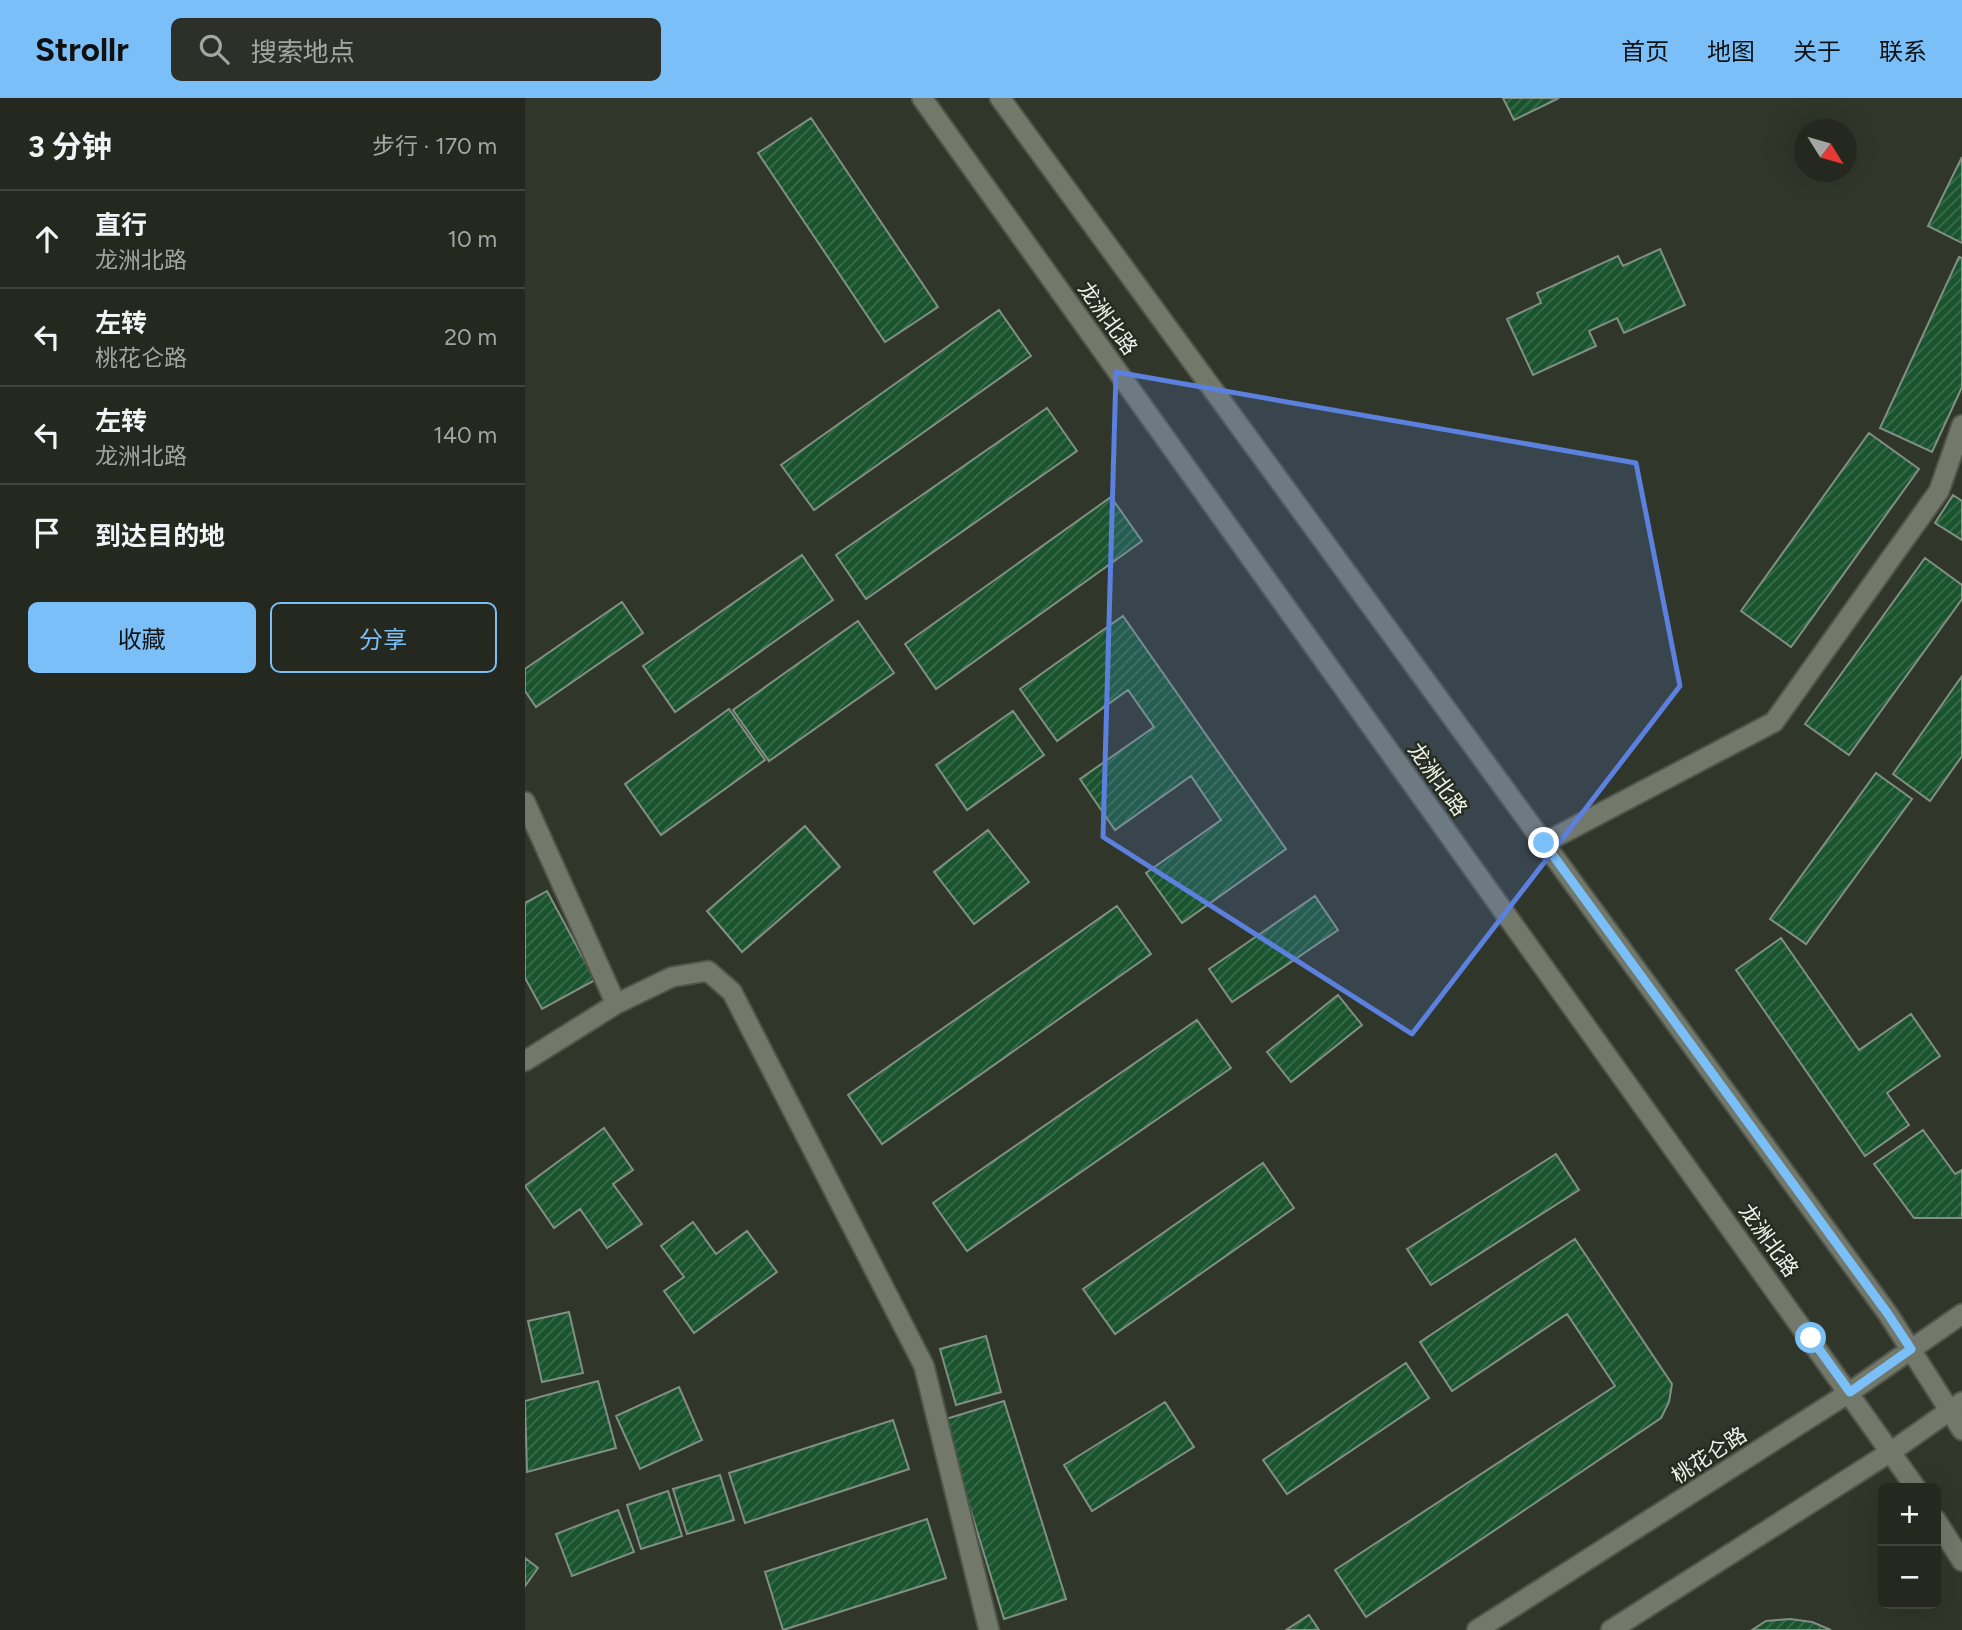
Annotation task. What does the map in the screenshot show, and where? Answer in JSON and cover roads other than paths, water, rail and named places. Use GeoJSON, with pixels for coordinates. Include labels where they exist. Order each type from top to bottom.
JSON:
{"type":"FeatureCollection","features":[{"type":"Feature","properties":{"kind":"main road","name":"龙洲北路"},"geometry":{"type":"LineString","coordinates":[[922,98],[1913,1483]]}},
{"type":"Feature","properties":{"kind":"main road","name":"龙洲北路"},"geometry":{"type":"LineString","coordinates":[[1003,99],[1911,1349],[1956,1406],[1962,1430]]}},
{"type":"Feature","properties":{"kind":"main road"},"geometry":{"type":"LineString","coordinates":[[1544,843],[1774,722],[1939,491],[1962,425]]}},
{"type":"Feature","properties":{"kind":"main road"},"geometry":{"type":"LineString","coordinates":[[525,802],[616,1004]]}},
{"type":"Feature","properties":{"kind":"main road"},"geometry":{"type":"LineString","coordinates":[[525,1061],[616,1004],[672,977],[708,971],[732,992],[924,1366],[989,1630]]}},
{"type":"Feature","properties":{"kind":"main road","name":"桃花仑路"},"geometry":{"type":"LineString","coordinates":[[1477,1630],[1850,1392],[1962,1314]]}},
{"type":"Feature","properties":{"kind":"main road"},"geometry":{"type":"LineString","coordinates":[[1611,1630],[1892,1451],[1956,1406]]}},
{"type":"Feature","properties":{"kind":"main road"},"geometry":{"type":"LineString","coordinates":[[1941,1528],[1962,1561]]}}]}
